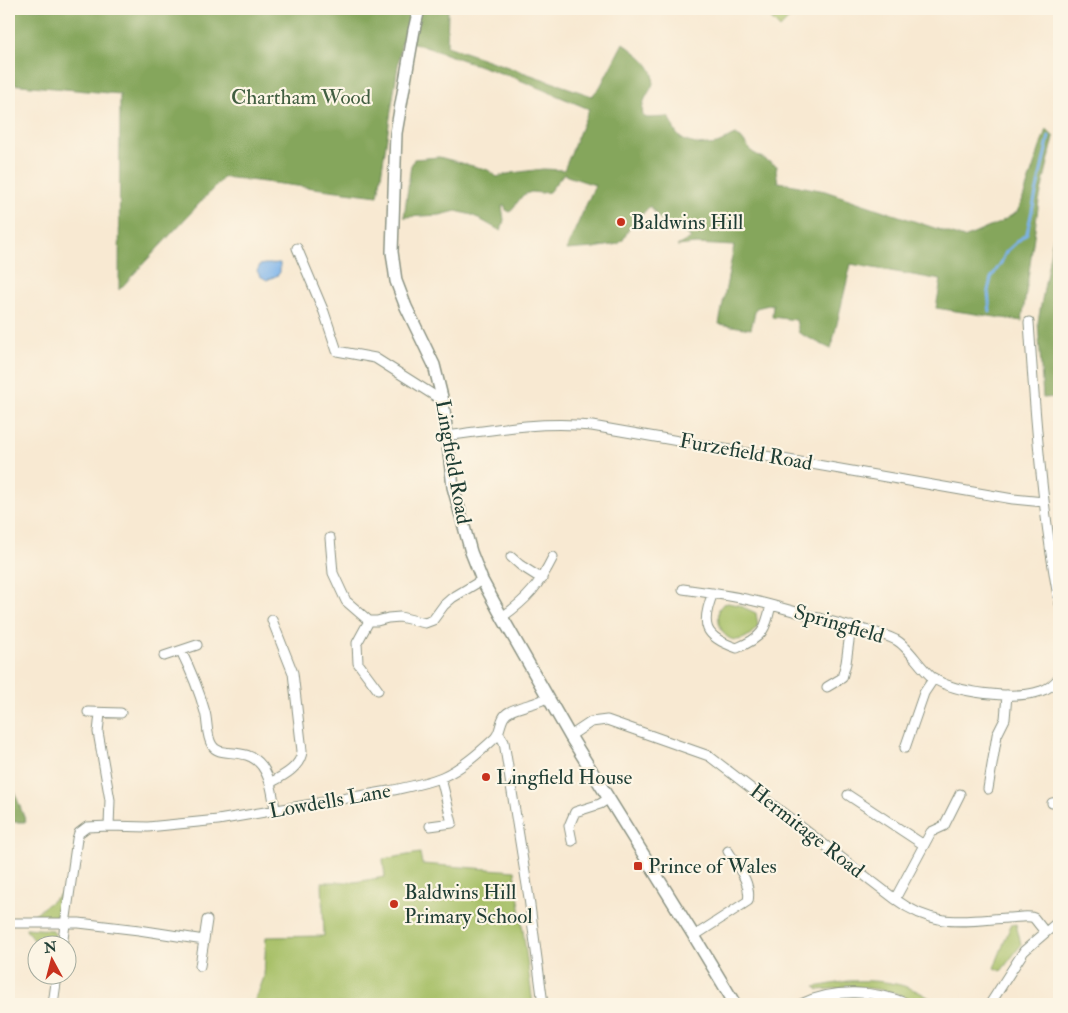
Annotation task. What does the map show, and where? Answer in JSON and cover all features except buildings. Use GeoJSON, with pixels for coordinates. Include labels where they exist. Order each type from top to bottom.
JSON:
{"type":"FeatureCollection","features":[{"type":"Feature","properties":{"kind":"street","name":"Lingfield Road"},"geometry":{"type":"LineString","coordinates":[[419,9],[396,133],[392,252],[396,281],[406,307],[434,365],[443,401],[453,487],[471,552],[482,580],[570,736],[735,1004]]}},
{"type":"Feature","properties":{"kind":"street"},"geometry":{"type":"LineString","coordinates":[[296,248],[324,312],[337,351],[375,358],[443,401]]}},
{"type":"Feature","properties":{"kind":"street"},"geometry":{"type":"LineString","coordinates":[[1029,322],[1034,401],[1044,502],[1051,559],[1059,602]]}},
{"type":"Feature","properties":{"kind":"street","name":"Furzefield Road"},"geometry":{"type":"LineString","coordinates":[[447,436],[533,424],[563,423],[592,426],[1014,499],[1044,502]]}},
{"type":"Feature","properties":{"kind":"street"},"geometry":{"type":"LineString","coordinates":[[330,538],[333,573],[346,601],[369,621],[400,617],[425,623],[433,620],[452,598],[464,589],[482,580]]}},
{"type":"Feature","properties":{"kind":"street"},"geometry":{"type":"LineString","coordinates":[[511,557],[542,579]]}},
{"type":"Feature","properties":{"kind":"street"},"geometry":{"type":"LineString","coordinates":[[502,616],[529,596],[542,579],[553,557]]}},
{"type":"Feature","properties":{"kind":"street","name":"Springfield"},"geometry":{"type":"LineString","coordinates":[[683,589],[744,598],[873,631],[898,641],[923,669],[934,678],[948,686],[967,692],[1027,695],[1057,684]]}},
{"type":"Feature","properties":{"kind":"street","name":"Springfield"},"geometry":{"type":"LineString","coordinates":[[713,593],[707,609],[706,623],[710,635],[720,643],[738,648],[753,642],[766,627],[771,605]]}},
{"type":"Feature","properties":{"kind":"street"},"geometry":{"type":"LineString","coordinates":[[270,783],[295,767],[301,759],[302,752],[293,673],[272,620]]}},
{"type":"Feature","properties":{"kind":"street"},"geometry":{"type":"LineString","coordinates":[[369,621],[357,643],[358,662],[378,690]]}},
{"type":"Feature","properties":{"kind":"street"},"geometry":{"type":"LineString","coordinates":[[827,687],[842,678],[851,626]]}},
{"type":"Feature","properties":{"kind":"street"},"geometry":{"type":"LineString","coordinates":[[164,656],[198,645]]}},
{"type":"Feature","properties":{"kind":"street"},"geometry":{"type":"LineString","coordinates":[[181,651],[197,685],[206,714],[212,746],[217,751],[240,753],[254,759],[262,767],[270,783],[275,810]]}},
{"type":"Feature","properties":{"kind":"street"},"geometry":{"type":"LineString","coordinates":[[905,748],[924,693],[934,678]]}},
{"type":"Feature","properties":{"kind":"street"},"geometry":{"type":"LineString","coordinates":[[988,788],[996,735],[1005,719],[1008,695]]}},
{"type":"Feature","properties":{"kind":"street","name":"Lowdells Lane"},"geometry":{"type":"LineString","coordinates":[[66,923],[76,839],[79,832],[87,827],[148,827],[218,820],[389,791],[441,778],[457,770],[499,734],[504,717],[508,712],[542,702],[548,697]]}},
{"type":"Feature","properties":{"kind":"street"},"geometry":{"type":"LineString","coordinates":[[88,712],[100,714],[121,713]]}},
{"type":"Feature","properties":{"kind":"street"},"geometry":{"type":"LineString","coordinates":[[100,714],[98,732],[110,800],[109,826]]}},
{"type":"Feature","properties":{"kind":"street","name":"Hermitage Road"},"geometry":{"type":"LineString","coordinates":[[570,736],[591,722],[607,720],[709,756],[895,899],[919,914],[932,919],[954,922],[1031,916],[1044,932]]}},
{"type":"Feature","properties":{"kind":"street"},"geometry":{"type":"LineString","coordinates":[[499,734],[504,742],[529,898],[543,1004]]}},
{"type":"Feature","properties":{"kind":"street"},"geometry":{"type":"LineString","coordinates":[[430,826],[452,823],[441,778]]}},
{"type":"Feature","properties":{"kind":"street"},"geometry":{"type":"LineString","coordinates":[[895,899],[931,832],[944,826],[960,794]]}},
{"type":"Feature","properties":{"kind":"street"},"geometry":{"type":"LineString","coordinates":[[848,795],[924,845]]}},
{"type":"Feature","properties":{"kind":"street"},"geometry":{"type":"LineString","coordinates":[[572,841],[569,826],[574,812],[600,804],[608,799]]}},
{"type":"Feature","properties":{"kind":"street"},"geometry":{"type":"LineString","coordinates":[[694,936],[748,900],[749,886],[728,851]]}},
{"type":"Feature","properties":{"kind":"street"},"geometry":{"type":"LineString","coordinates":[[200,966],[207,920]]}},
{"type":"Feature","properties":{"kind":"street"},"geometry":{"type":"LineString","coordinates":[[990,1004],[1024,952],[1044,932],[1059,921]]}},
{"type":"Feature","properties":{"kind":"street"},"geometry":{"type":"LineString","coordinates":[[9,923],[66,923],[139,930],[204,940]]}},
{"type":"Feature","properties":{"kind":"street"},"geometry":{"type":"LineString","coordinates":[[64,936],[66,923]]}},
{"type":"Feature","properties":{"kind":"street"},"geometry":{"type":"LineString","coordinates":[[53,1004],[56,986]]}},
{"type":"Feature","properties":{"kind":"street"},"geometry":{"type":"LineString","coordinates":[[801,1004],[814,998],[848,992],[876,994],[895,998],[908,1004]]}},
{"type":"Feature","properties":{"kind":"green space","name":"Chartham Wood"},"geometry":{"type":"Polygon","coordinates":[[[9,9],[448,9],[447,46],[592,96],[600,87],[623,43],[647,63],[653,76],[653,83],[643,105],[643,116],[647,118],[668,117],[680,138],[690,143],[712,145],[735,135],[741,138],[752,152],[777,166],[778,182],[825,191],[964,238],[999,223],[1017,212],[1046,129],[1054,137],[1039,201],[1022,321],[936,308],[941,280],[851,264],[831,349],[799,333],[796,320],[772,317],[773,304],[756,308],[751,329],[719,324],[734,246],[696,244],[677,246],[691,238],[684,232],[661,220],[650,206],[630,227],[623,240],[618,244],[566,250],[595,185],[567,176],[565,172],[549,192],[531,192],[523,195],[510,212],[506,210],[505,206],[502,206],[504,220],[501,231],[472,215],[456,211],[440,215],[404,217],[411,165],[414,159],[439,157],[488,170],[497,177],[543,169],[564,170],[589,109],[515,78],[402,39],[378,196],[224,177],[119,290],[120,94],[9,84],[9,9]]]}},
{"type":"Feature","properties":{"kind":"green space"},"geometry":{"type":"Polygon","coordinates":[[[762,9],[799,9],[780,28],[762,9]]]}},
{"type":"Feature","properties":{"kind":"green space"},"geometry":{"type":"Polygon","coordinates":[[[1059,205],[1059,397],[1043,398],[1038,322],[1059,205]]]}},
{"type":"Feature","properties":{"kind":"green space"},"geometry":{"type":"Polygon","coordinates":[[[728,603],[756,613],[758,626],[743,639],[736,640],[730,638],[721,628],[719,609],[723,604],[728,603]]]}},
{"type":"Feature","properties":{"kind":"green space"},"geometry":{"type":"Polygon","coordinates":[[[9,778],[26,822],[9,822],[9,778]]]}},
{"type":"Feature","properties":{"kind":"green space","name":"Baldwins Hill Primary School"},"geometry":{"type":"Polygon","coordinates":[[[420,853],[422,864],[515,871],[533,1004],[254,1004],[264,977],[266,937],[324,936],[322,882],[355,882],[385,877],[383,859],[420,853]]]}},
{"type":"Feature","properties":{"kind":"green space"},"geometry":{"type":"Polygon","coordinates":[[[62,893],[57,916],[53,918],[34,918],[32,916],[62,893]]]}},
{"type":"Feature","properties":{"kind":"green space"},"geometry":{"type":"Polygon","coordinates":[[[1016,924],[1021,945],[1001,971],[994,968],[1011,925],[1016,924]]]}},
{"type":"Feature","properties":{"kind":"green space"},"geometry":{"type":"Polygon","coordinates":[[[26,928],[52,930],[55,936],[31,936],[26,928]]]}},
{"type":"Feature","properties":{"kind":"green space"},"geometry":{"type":"Polygon","coordinates":[[[848,981],[873,981],[896,984],[917,991],[938,1004],[920,1004],[896,993],[876,989],[857,987],[818,990],[815,987],[848,981]]]}},
{"type":"Feature","properties":{"kind":"water"},"geometry":{"type":"Polygon","coordinates":[[[280,263],[278,275],[267,280],[260,276],[257,271],[260,265],[280,263]]]}},
{"type":"Feature","properties":{"kind":"waterway"},"geometry":{"type":"LineString","coordinates":[[990,312],[988,291],[991,278],[1006,252],[1027,233],[1049,136]]}},
{"type":"Feature","properties":{"kind":"place","name":"Baldwins Hill"},"geometry":{"type":"Point","coordinates":[621,222]}},
{"type":"Feature","properties":{"kind":"place","name":"Lingfield House"},"geometry":{"type":"Point","coordinates":[486,777]}},
{"type":"Feature","properties":{"kind":"place","name":"Prince of Wales"},"geometry":{"type":"Point","coordinates":[638,866]}},
{"type":"Feature","properties":{"kind":"place","name":"Baldwins Hill Primary School"},"geometry":{"type":"Point","coordinates":[394,904]}}]}
